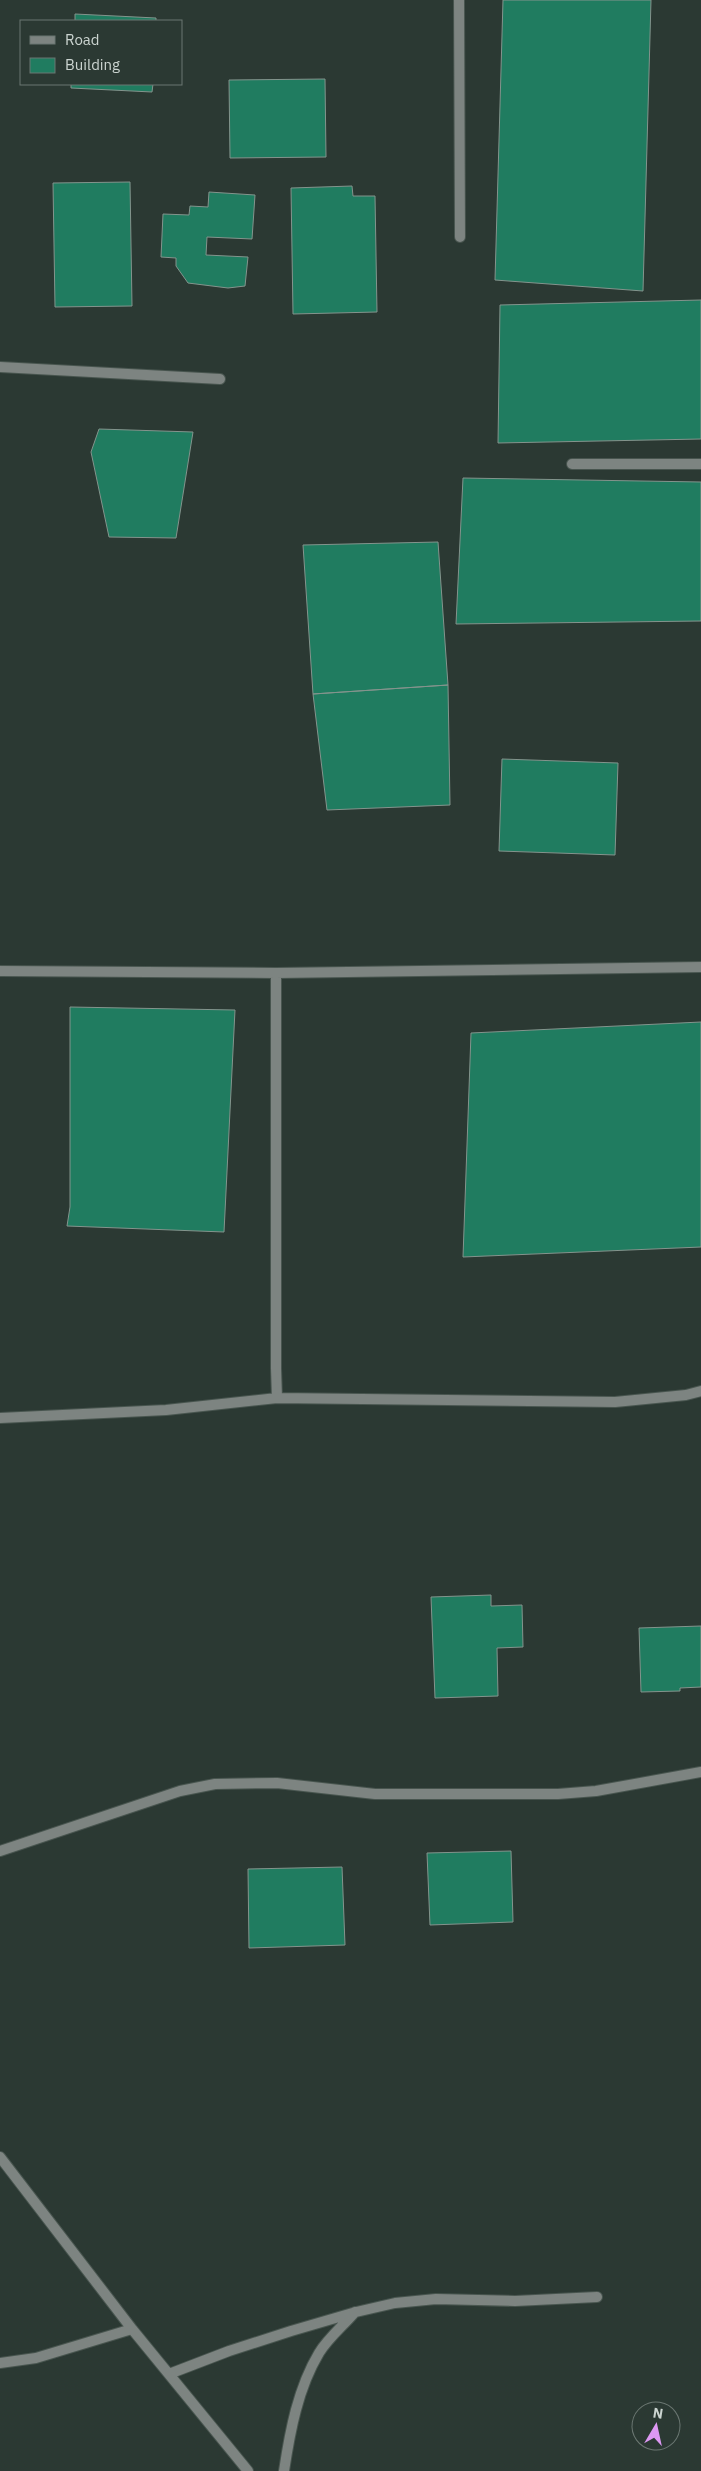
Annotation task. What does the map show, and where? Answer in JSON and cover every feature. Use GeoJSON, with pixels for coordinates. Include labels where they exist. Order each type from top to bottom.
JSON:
{"type":"FeatureCollection","features":[{"type":"Feature","properties":{"kind":"street"},"geometry":{"type":"LineString","coordinates":[[459,0],[460,237]]}},
{"type":"Feature","properties":{"kind":"street"},"geometry":{"type":"LineString","coordinates":[[0,367],[220,379]]}},
{"type":"Feature","properties":{"kind":"street"},"geometry":{"type":"LineString","coordinates":[[572,464],[701,464]]}},
{"type":"Feature","properties":{"kind":"street"},"geometry":{"type":"LineString","coordinates":[[0,971],[276,973],[701,967]]}},
{"type":"Feature","properties":{"kind":"street"},"geometry":{"type":"LineString","coordinates":[[276,973],[276,1368],[278,1398]]}},
{"type":"Feature","properties":{"kind":"street"},"geometry":{"type":"LineString","coordinates":[[0,1418],[166,1410],[278,1398],[614,1402],[686,1395],[701,1391]]}},
{"type":"Feature","properties":{"kind":"street"},"geometry":{"type":"LineString","coordinates":[[0,1851],[180,1791],[215,1784],[277,1783],[375,1794],[558,1794],[596,1791],[701,1772]]}},
{"type":"Feature","properties":{"kind":"street"},"geometry":{"type":"LineString","coordinates":[[0,2158],[132,2329],[248,2471]]}},
{"type":"Feature","properties":{"kind":"street"},"geometry":{"type":"LineString","coordinates":[[169,2374],[229,2351],[356,2312],[394,2303],[436,2299],[515,2302],[598,2297]]}},
{"type":"Feature","properties":{"kind":"street"},"geometry":{"type":"LineString","coordinates":[[284,2471],[290,2432],[302,2391],[320,2352],[356,2312]]}},
{"type":"Feature","properties":{"kind":"street"},"geometry":{"type":"LineString","coordinates":[[0,2363],[36,2358],[132,2329]]}},
{"type":"Feature","properties":{"kind":"building"},"geometry":{"type":"Polygon","coordinates":[[[503,0],[651,0],[643,291],[495,280],[503,0]]]}},
{"type":"Feature","properties":{"kind":"building"},"geometry":{"type":"Polygon","coordinates":[[[75,14],[156,18],[156,20],[75,20],[75,14]]]}},
{"type":"Feature","properties":{"kind":"building"},"geometry":{"type":"Polygon","coordinates":[[[325,79],[326,157],[230,158],[229,80],[325,79]]]}},
{"type":"Feature","properties":{"kind":"building"},"geometry":{"type":"Polygon","coordinates":[[[71,85],[153,85],[152,92],[71,88],[71,85]]]}},
{"type":"Feature","properties":{"kind":"building"},"geometry":{"type":"Polygon","coordinates":[[[130,182],[132,306],[55,307],[53,183],[130,182]]]}},
{"type":"Feature","properties":{"kind":"building"},"geometry":{"type":"Polygon","coordinates":[[[352,186],[353,196],[375,196],[377,312],[293,314],[291,188],[352,186]]]}},
{"type":"Feature","properties":{"kind":"building"},"geometry":{"type":"Polygon","coordinates":[[[209,192],[255,195],[252,239],[207,237],[206,255],[248,257],[245,286],[228,288],[188,283],[176,266],[176,258],[161,257],[163,214],[189,215],[190,206],[208,207],[209,192]]]}},
{"type":"Feature","properties":{"kind":"building"},"geometry":{"type":"Polygon","coordinates":[[[701,300],[701,439],[498,443],[500,305],[701,300]]]}},
{"type":"Feature","properties":{"kind":"building"},"geometry":{"type":"Polygon","coordinates":[[[99,429],[193,432],[176,538],[109,537],[91,452],[99,429]]]}},
{"type":"Feature","properties":{"kind":"building"},"geometry":{"type":"Polygon","coordinates":[[[463,478],[701,482],[701,621],[456,624],[463,478]]]}},
{"type":"Feature","properties":{"kind":"building"},"geometry":{"type":"Polygon","coordinates":[[[438,542],[448,685],[313,694],[303,545],[438,542]]]}},
{"type":"Feature","properties":{"kind":"building"},"geometry":{"type":"Polygon","coordinates":[[[448,685],[450,805],[327,810],[313,694],[448,685]]]}},
{"type":"Feature","properties":{"kind":"building"},"geometry":{"type":"Polygon","coordinates":[[[502,759],[618,763],[615,855],[499,851],[502,759]]]}},
{"type":"Feature","properties":{"kind":"building"},"geometry":{"type":"Polygon","coordinates":[[[70,1007],[235,1010],[224,1232],[67,1226],[70,1207],[70,1007]]]}},
{"type":"Feature","properties":{"kind":"building"},"geometry":{"type":"Polygon","coordinates":[[[701,1022],[701,1247],[463,1257],[471,1033],[701,1022]]]}},
{"type":"Feature","properties":{"kind":"building"},"geometry":{"type":"Polygon","coordinates":[[[491,1595],[491,1606],[522,1605],[523,1647],[497,1648],[498,1696],[435,1698],[431,1597],[491,1595]]]}},
{"type":"Feature","properties":{"kind":"building"},"geometry":{"type":"Polygon","coordinates":[[[701,1626],[701,1687],[680,1688],[680,1691],[641,1692],[639,1628],[701,1626]]]}},
{"type":"Feature","properties":{"kind":"building"},"geometry":{"type":"Polygon","coordinates":[[[511,1851],[513,1922],[430,1925],[427,1853],[511,1851]]]}},
{"type":"Feature","properties":{"kind":"building"},"geometry":{"type":"Polygon","coordinates":[[[342,1867],[345,1945],[249,1948],[248,1869],[342,1867]]]}}]}
